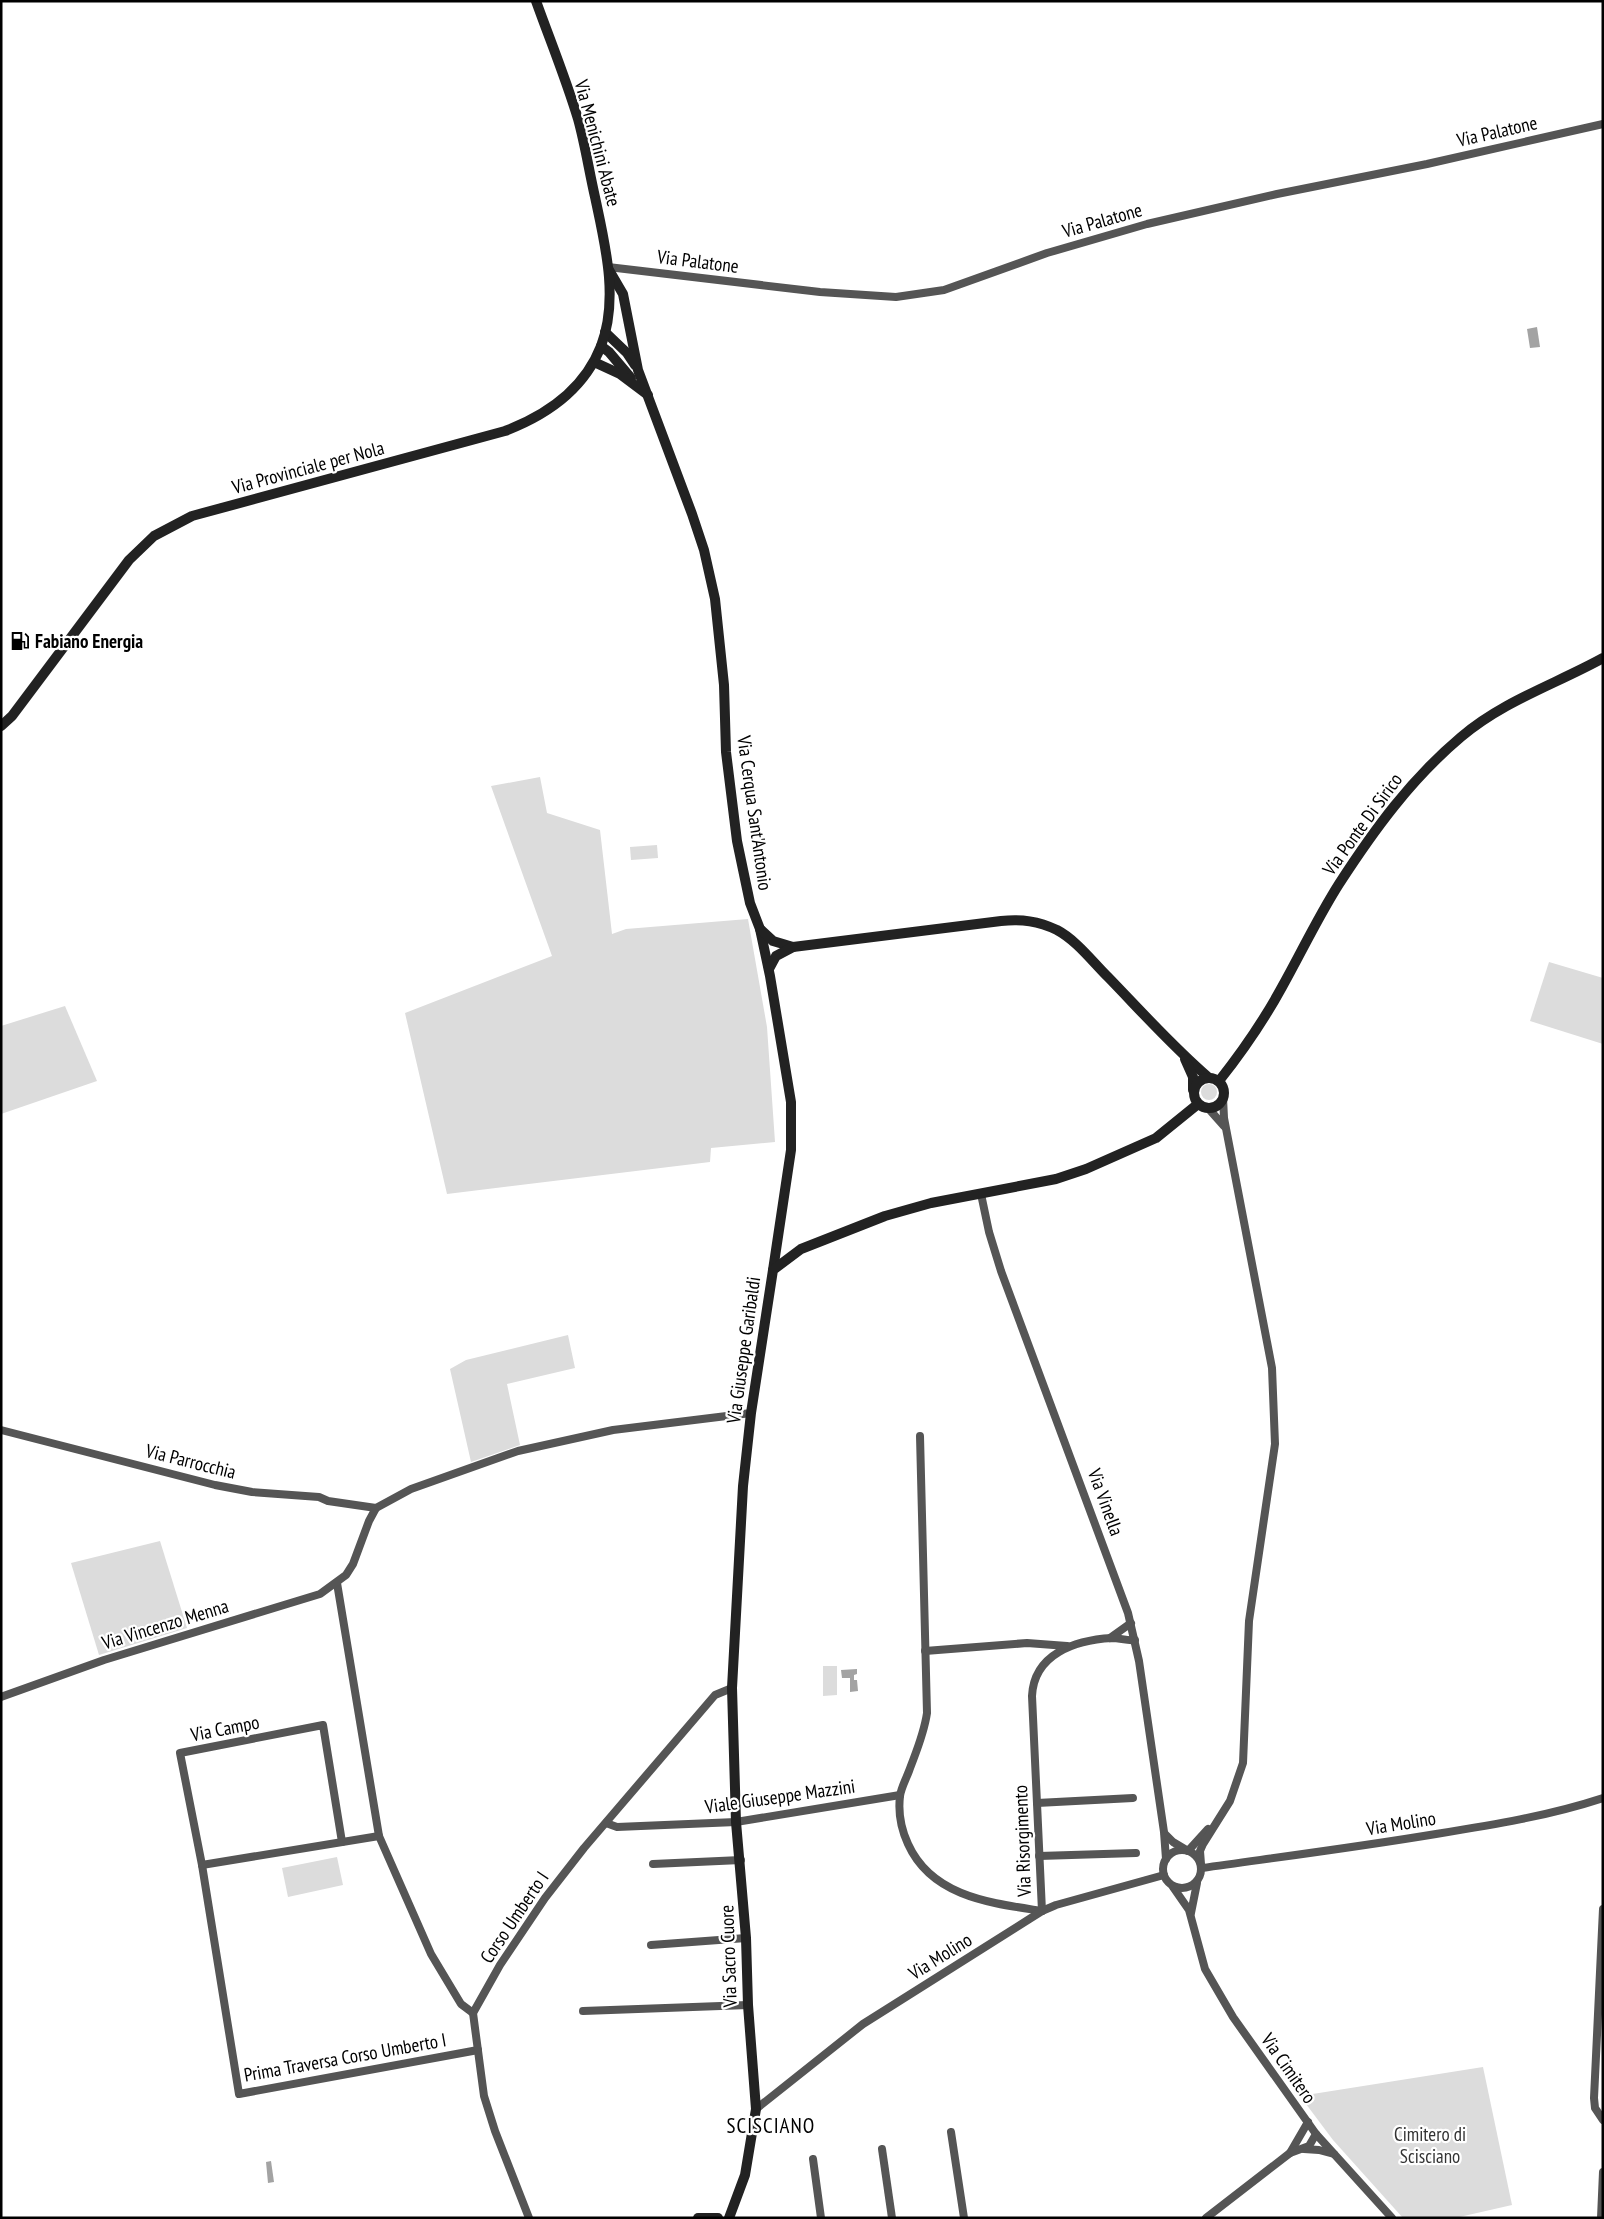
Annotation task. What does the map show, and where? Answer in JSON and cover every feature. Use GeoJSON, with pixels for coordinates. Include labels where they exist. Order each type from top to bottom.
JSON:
{"type":"FeatureCollection","features":[{"type":"Feature","properties":{"kind":"street","name":"Via Menichini Abate"},"geometry":{"type":"LineString","coordinates":[[536,1],[578,120],[602,226],[608,267]]}},
{"type":"Feature","properties":{"kind":"street","name":"Via Palatone"},"geometry":{"type":"LineString","coordinates":[[608,267],[820,292],[896,297],[944,290],[1047,253],[1147,224],[1603,124]]}},
{"type":"Feature","properties":{"kind":"street","name":"Via Provinciale per Nola"},"geometry":{"type":"LineString","coordinates":[[1,726],[12,716],[108,585],[129,560],[154,536],[192,516],[519,426],[557,405],[572,392],[594,362],[601,346],[605,332],[610,290],[608,267]]}},
{"type":"Feature","properties":{"kind":"street","name":"Via Cerqua Sant'Antonio"},"geometry":{"type":"LineString","coordinates":[[608,267],[623,294],[638,370]]}},
{"type":"Feature","properties":{"kind":"street","name":"Via Cerqua Sant'Antonio"},"geometry":{"type":"LineString","coordinates":[[605,332],[628,353],[650,396],[704,550],[715,599],[724,685],[726,752],[737,841],[750,903],[760,928],[769,969],[790,1102],[791,1150],[773,1270]]}},
{"type":"Feature","properties":{"kind":"street"},"geometry":{"type":"LineString","coordinates":[[601,346],[624,367],[635,384]]}},
{"type":"Feature","properties":{"kind":"street"},"geometry":{"type":"LineString","coordinates":[[594,362],[620,374],[650,396]]}},
{"type":"Feature","properties":{"kind":"street","name":"Via Ponte Di Sirico"},"geometry":{"type":"LineString","coordinates":[[1219,1081],[1250,1040],[1282,988],[1338,885],[1364,845],[1380,822],[1419,775],[1463,735],[1489,716],[1600,661]]}},
{"type":"Feature","properties":{"kind":"street"},"geometry":{"type":"LineString","coordinates":[[769,969],[776,956],[793,947],[1023,919],[1041,923],[1059,931],[1081,949],[1185,1058],[1208,1077],[1219,1081],[1224,1089],[1223,1098],[1227,1130],[1272,1368],[1276,1436],[1273,1468],[1250,1613],[1243,1763],[1230,1801],[1200,1851],[1201,1866],[1191,1903],[1191,1918]]}},
{"type":"Feature","properties":{"kind":"street"},"geometry":{"type":"LineString","coordinates":[[760,928],[773,941],[793,947]]}},
{"type":"Feature","properties":{"kind":"street"},"geometry":{"type":"LineString","coordinates":[[773,941],[764,948],[776,956]]}},
{"type":"Feature","properties":{"kind":"street"},"geometry":{"type":"LineString","coordinates":[[1185,1058],[1192,1077],[1193,1091],[1203,1106],[1227,1130]]}},
{"type":"Feature","properties":{"kind":"street"},"geometry":{"type":"LineString","coordinates":[[1193,1091],[1197,1083],[1208,1077]]}},
{"type":"Feature","properties":{"kind":"street"},"geometry":{"type":"LineString","coordinates":[[1203,1106],[1218,1105],[1223,1098]]}},
{"type":"Feature","properties":{"kind":"street","name":"Via Giuseppe Garibaldi"},"geometry":{"type":"LineString","coordinates":[[732,1688],[738,1557],[751,1413],[773,1270],[801,1249],[840,1232],[931,1203],[1056,1179],[1086,1169],[1136,1149],[1156,1138],[1203,1106]]}},
{"type":"Feature","properties":{"kind":"street","name":"Via Vinella"},"geometry":{"type":"LineString","coordinates":[[981,1194],[989,1232],[1001,1271],[1110,1558],[1131,1623],[1164,1832],[1166,1859]]}},
{"type":"Feature","properties":{"kind":"street"},"geometry":{"type":"LineString","coordinates":[[529,2218],[495,2131],[484,2096],[473,2013],[461,2004],[431,1954],[379,1836],[337,1583],[353,1564],[369,1521],[376,1508],[411,1489],[518,1451],[613,1430],[751,1413]]}},
{"type":"Feature","properties":{"kind":"street","name":"Via Parrocchia"},"geometry":{"type":"LineString","coordinates":[[1,1430],[215,1485],[252,1492],[319,1497],[328,1501],[376,1508]]}},
{"type":"Feature","properties":{"kind":"street","name":"Via Risorgimento"},"geometry":{"type":"LineString","coordinates":[[920,1436],[927,1713],[924,1730],[900,1795],[902,1830],[910,1848],[929,1874],[957,1892],[975,1898],[1042,1911],[1033,1684],[1042,1665],[1060,1650],[1069,1646],[1110,1638]]}},
{"type":"Feature","properties":{"kind":"street","name":"Via Vincenzo Menna"},"geometry":{"type":"LineString","coordinates":[[1,1697],[104,1660],[320,1594],[337,1583]]}},
{"type":"Feature","properties":{"kind":"street"},"geometry":{"type":"LineString","coordinates":[[1110,1638],[1131,1623]]}},
{"type":"Feature","properties":{"kind":"street"},"geometry":{"type":"LineString","coordinates":[[1110,1638],[1135,1640]]}},
{"type":"Feature","properties":{"kind":"street"},"geometry":{"type":"LineString","coordinates":[[925,1651],[1027,1643],[1069,1646]]}},
{"type":"Feature","properties":{"kind":"street","name":"Via Sacro Cuore"},"geometry":{"type":"LineString","coordinates":[[728,2218],[745,2175],[756,2109],[748,2005],[741,1860],[736,1822],[732,1688]]}},
{"type":"Feature","properties":{"kind":"street","name":"Corso Umberto I"},"geometry":{"type":"LineString","coordinates":[[473,2013],[500,1965],[545,1898],[715,1695],[732,1688]]}},
{"type":"Feature","properties":{"kind":"street","name":"Via Campo"},"geometry":{"type":"LineString","coordinates":[[202,1865],[180,1753],[323,1725],[342,1842]]}},
{"type":"Feature","properties":{"kind":"street","name":"Viale Giuseppe Mazzini"},"geometry":{"type":"LineString","coordinates":[[606,1823],[618,1826],[736,1822],[900,1795]]}},
{"type":"Feature","properties":{"kind":"street"},"geometry":{"type":"LineString","coordinates":[[1037,1803],[1132,1798]]}},
{"type":"Feature","properties":{"kind":"street","name":"Via Molino"},"geometry":{"type":"LineString","coordinates":[[1201,1866],[1381,1843],[1520,1820],[1567,1810],[1603,1798]]}},
{"type":"Feature","properties":{"kind":"street"},"geometry":{"type":"LineString","coordinates":[[1191,1918],[1185,1902],[1164,1875],[1166,1859],[1175,1851],[1188,1851],[1219,1819]]}},
{"type":"Feature","properties":{"kind":"street"},"geometry":{"type":"LineString","coordinates":[[1164,1832],[1173,1842],[1194,1853],[1201,1866]]}},
{"type":"Feature","properties":{"kind":"street"},"geometry":{"type":"LineString","coordinates":[[202,1865],[379,1836]]}},
{"type":"Feature","properties":{"kind":"street"},"geometry":{"type":"LineString","coordinates":[[1039,1856],[1136,1853]]}},
{"type":"Feature","properties":{"kind":"street"},"geometry":{"type":"LineString","coordinates":[[653,1864],[741,1860]]}},
{"type":"Feature","properties":{"kind":"street","name":"Prima Traversa Corso Umberto I"},"geometry":{"type":"LineString","coordinates":[[202,1865],[239,2094],[478,2050]]}},
{"type":"Feature","properties":{"kind":"street","name":"Via Molino"},"geometry":{"type":"LineString","coordinates":[[756,2109],[863,2024],[1042,1911],[1056,1905],[1164,1875]]}},
{"type":"Feature","properties":{"kind":"street"},"geometry":{"type":"LineString","coordinates":[[1173,1887],[1186,1889],[1197,1882]]}},
{"type":"Feature","properties":{"kind":"street"},"geometry":{"type":"LineString","coordinates":[[1603,1909],[1594,2098],[1595,2108],[1602,2120],[1603,2126]]}},
{"type":"Feature","properties":{"kind":"street","name":"Via Cimitero"},"geometry":{"type":"LineString","coordinates":[[1191,1918],[1205,1969],[1233,2017],[1316,2134],[1392,2218]]}},
{"type":"Feature","properties":{"kind":"street"},"geometry":{"type":"LineString","coordinates":[[651,1945],[746,1938]]}},
{"type":"Feature","properties":{"kind":"street"},"geometry":{"type":"LineString","coordinates":[[583,2011],[748,2005]]}},
{"type":"Feature","properties":{"kind":"street"},"geometry":{"type":"LineString","coordinates":[[1290,2153],[1308,2122]]}},
{"type":"Feature","properties":{"kind":"street"},"geometry":{"type":"LineString","coordinates":[[951,2132],[964,2218]]}},
{"type":"Feature","properties":{"kind":"street"},"geometry":{"type":"LineString","coordinates":[[1206,2218],[1224,2202],[1290,2153],[1309,2146],[1316,2134]]}},
{"type":"Feature","properties":{"kind":"street"},"geometry":{"type":"LineString","coordinates":[[882,2149],[892,2218]]}},
{"type":"Feature","properties":{"kind":"street"},"geometry":{"type":"LineString","coordinates":[[1302,2149],[1319,2150],[1336,2155]]}},
{"type":"Feature","properties":{"kind":"street"},"geometry":{"type":"LineString","coordinates":[[813,2159],[822,2218]]}},
{"type":"Feature","properties":{"kind":"street"},"geometry":{"type":"LineString","coordinates":[[1601,2218],[1603,2172]]}},
{"type":"Feature","properties":{"kind":"street"},"geometry":{"type":"LineString","coordinates":[[698,2218],[718,2218]]}},
{"type":"Feature","properties":{"kind":"green space"},"geometry":{"type":"Polygon","coordinates":[[[540,777],[547,813],[600,830],[612,934],[626,929],[748,919],[767,1027],[775,1142],[711,1148],[710,1162],[447,1194],[405,1013],[552,956],[491,786],[540,777]]]}},
{"type":"Feature","properties":{"kind":"green space"},"geometry":{"type":"Polygon","coordinates":[[[657,845],[658,858],[631,860],[630,847],[657,845]]]}},
{"type":"Feature","properties":{"kind":"green space"},"geometry":{"type":"Polygon","coordinates":[[[1549,962],[1603,978],[1603,1044],[1530,1021],[1549,962]]]}},
{"type":"Feature","properties":{"kind":"green space"},"geometry":{"type":"Polygon","coordinates":[[[65,1006],[97,1081],[1,1114],[1,1026],[65,1006]]]}},
{"type":"Feature","properties":{"kind":"green space"},"geometry":{"type":"Polygon","coordinates":[[[1209,1084],[1215,1086],[1217,1092],[1215,1098],[1209,1100],[1203,1098],[1201,1092],[1203,1086],[1209,1084]]]}},
{"type":"Feature","properties":{"kind":"green space"},"geometry":{"type":"Polygon","coordinates":[[[568,1335],[575,1368],[507,1384],[520,1445],[471,1462],[450,1369],[466,1360],[568,1335]]]}},
{"type":"Feature","properties":{"kind":"green space"},"geometry":{"type":"Polygon","coordinates":[[[160,1541],[187,1628],[99,1655],[71,1563],[160,1541]]]}},
{"type":"Feature","properties":{"kind":"green space"},"geometry":{"type":"Polygon","coordinates":[[[823,1666],[837,1666],[837,1695],[823,1696],[823,1666]]]}},
{"type":"Feature","properties":{"kind":"green space"},"geometry":{"type":"Polygon","coordinates":[[[337,1857],[343,1885],[288,1897],[282,1868],[337,1857]]]}},
{"type":"Feature","properties":{"kind":"green space","name":"Cimitero di Scisciano"},"geometry":{"type":"Polygon","coordinates":[[[1483,2067],[1512,2205],[1455,2218],[1403,2218],[1333,2140],[1300,2096],[1483,2067]]]}},
{"type":"Feature","properties":{"kind":"shaded area"},"geometry":{"type":"Polygon","coordinates":[[[1537,327],[1540,347],[1530,348],[1527,329],[1537,327]]]}},
{"type":"Feature","properties":{"kind":"shaded area"},"geometry":{"type":"Polygon","coordinates":[[[857,1669],[854,1680],[857,1680],[858,1691],[850,1692],[850,1678],[842,1678],[841,1670],[857,1669]]]}},
{"type":"Feature","properties":{"kind":"shaded area"},"geometry":{"type":"Polygon","coordinates":[[[271,2161],[274,2182],[268,2183],[266,2162],[271,2161]]]}},
{"type":"Feature","properties":{"kind":"place","name":"Fabiano Energia"},"geometry":{"type":"Point","coordinates":[20,641]}},
{"type":"Feature","properties":{"kind":"district","name":"SCISCIANO"},"geometry":{"type":"Point","coordinates":[771,2125]}}]}
